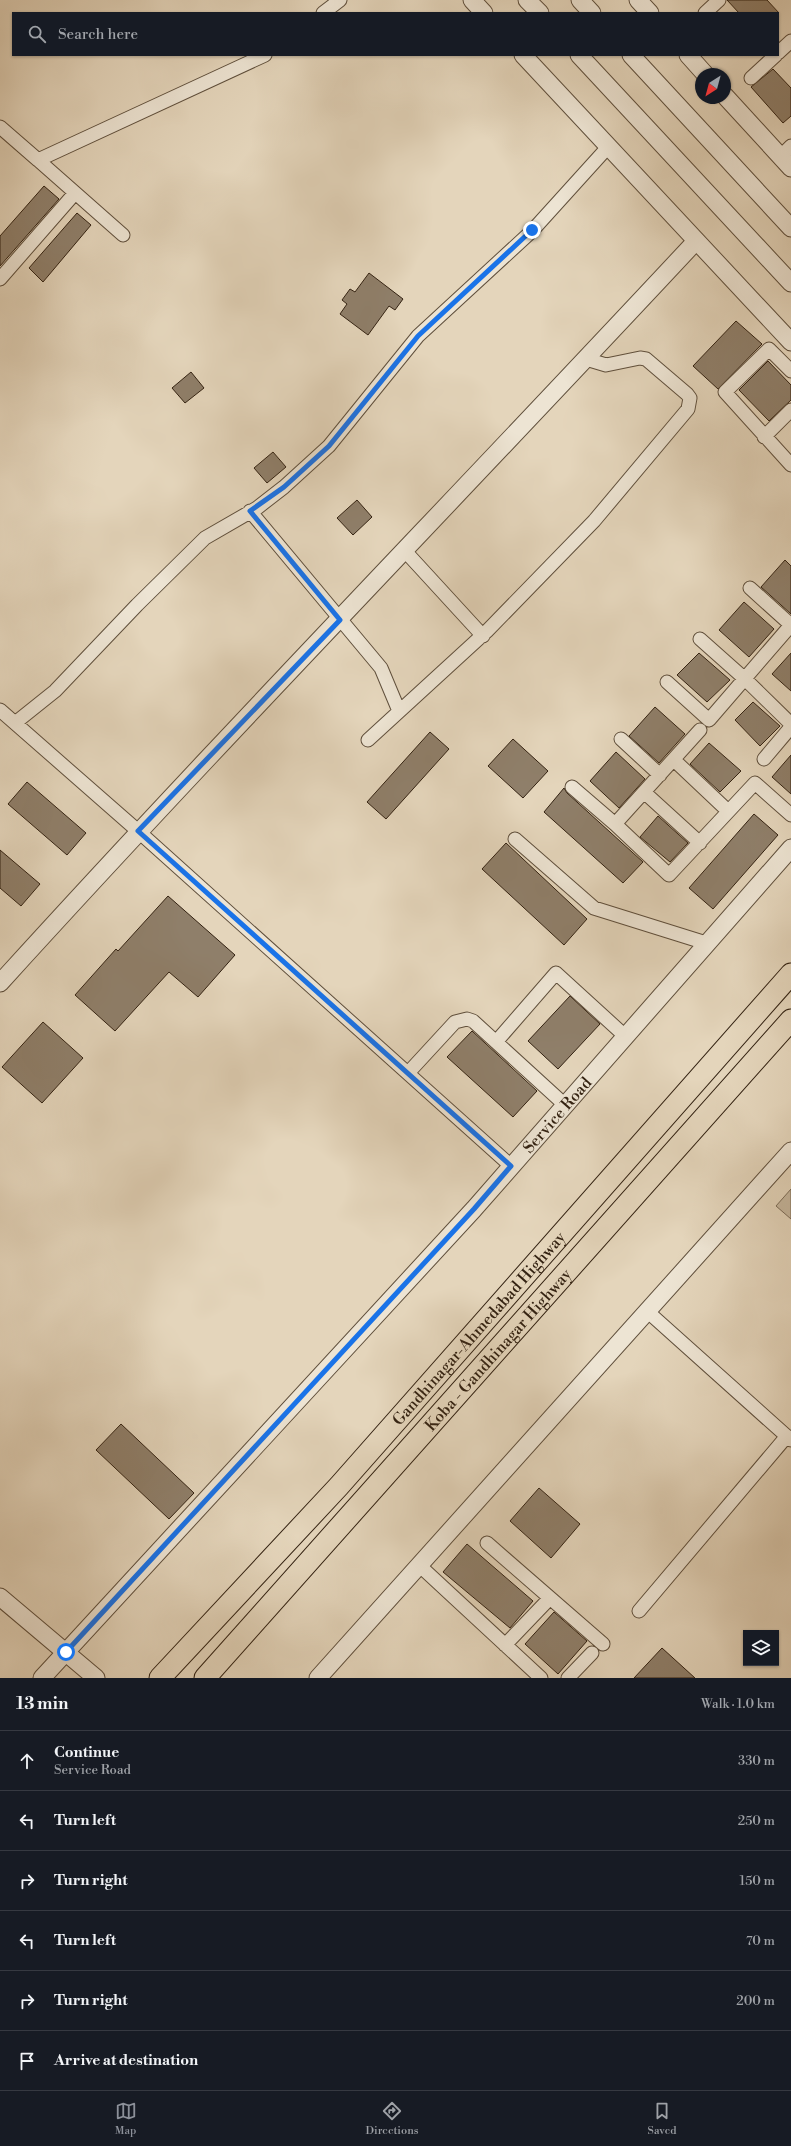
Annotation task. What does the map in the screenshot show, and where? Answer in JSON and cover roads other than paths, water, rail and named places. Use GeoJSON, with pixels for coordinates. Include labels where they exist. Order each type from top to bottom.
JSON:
{"type":"FeatureCollection","features":[{"type":"Feature","properties":{"kind":"main road","name":"Gandhinagar-Ahmedabad Highway"},"geometry":{"type":"LineString","coordinates":[[160,1678],[339,1486],[791,974]]}},
{"type":"Feature","properties":{"kind":"main road","name":"Koba - Gandhinagar Highway"},"geometry":{"type":"LineString","coordinates":[[205,1678],[791,1020]]}},
{"type":"Feature","properties":{"kind":"street"},"geometry":{"type":"LineString","coordinates":[[324,12],[340,0]]}},
{"type":"Feature","properties":{"kind":"street"},"geometry":{"type":"LineString","coordinates":[[472,0],[483,12]]}},
{"type":"Feature","properties":{"kind":"street"},"geometry":{"type":"LineString","coordinates":[[527,0],[539,12]]}},
{"type":"Feature","properties":{"kind":"street"},"geometry":{"type":"LineString","coordinates":[[580,0],[591,12]]}},
{"type":"Feature","properties":{"kind":"street"},"geometry":{"type":"LineString","coordinates":[[638,0],[649,12]]}},
{"type":"Feature","properties":{"kind":"street"},"geometry":{"type":"LineString","coordinates":[[707,12],[719,0]]}},
{"type":"Feature","properties":{"kind":"street"},"geometry":{"type":"LineString","coordinates":[[779,52],[791,41]]}},
{"type":"Feature","properties":{"kind":"street"},"geometry":{"type":"LineString","coordinates":[[38,160],[263,56]]}},
{"type":"Feature","properties":{"kind":"street"},"geometry":{"type":"LineString","coordinates":[[524,56],[791,342]]}},
{"type":"Feature","properties":{"kind":"street"},"geometry":{"type":"LineString","coordinates":[[580,56],[791,283]]}},
{"type":"Feature","properties":{"kind":"street"},"geometry":{"type":"LineString","coordinates":[[631,56],[791,228]]}},
{"type":"Feature","properties":{"kind":"street"},"geometry":{"type":"LineString","coordinates":[[689,56],[700,68]]}},
{"type":"Feature","properties":{"kind":"street"},"geometry":{"type":"LineString","coordinates":[[751,78],[775,56]]}},
{"type":"Feature","properties":{"kind":"street"},"geometry":{"type":"LineString","coordinates":[[731,102],[787,157]]}},
{"type":"Feature","properties":{"kind":"street"},"geometry":{"type":"LineString","coordinates":[[0,127],[124,235]]}},
{"type":"Feature","properties":{"kind":"street"},"geometry":{"type":"LineString","coordinates":[[15,723],[55,692],[137,605],[205,538],[250,511],[284,487],[329,446],[418,336],[532,230],[608,147]]}},
{"type":"Feature","properties":{"kind":"street"},"geometry":{"type":"LineString","coordinates":[[0,279],[75,193]]}},
{"type":"Feature","properties":{"kind":"street"},"geometry":{"type":"LineString","coordinates":[[0,983],[138,831],[340,620],[696,241]]}},
{"type":"Feature","properties":{"kind":"street"},"geometry":{"type":"LineString","coordinates":[[791,371],[769,349],[725,392],[791,465]]}},
{"type":"Feature","properties":{"kind":"street"},"geometry":{"type":"LineString","coordinates":[[368,740],[483,636],[594,520],[688,409],[690,398],[687,394],[651,361],[640,358],[606,365],[586,359]]}},
{"type":"Feature","properties":{"kind":"street"},"geometry":{"type":"LineString","coordinates":[[764,436],[791,410]]}},
{"type":"Feature","properties":{"kind":"street"},"geometry":{"type":"LineString","coordinates":[[250,511],[340,620],[382,668],[399,711]]}},
{"type":"Feature","properties":{"kind":"street"},"geometry":{"type":"LineString","coordinates":[[405,551],[483,636]]}},
{"type":"Feature","properties":{"kind":"street"},"geometry":{"type":"LineString","coordinates":[[667,682],[710,720],[791,625],[750,588]]}},
{"type":"Feature","properties":{"kind":"street"},"geometry":{"type":"LineString","coordinates":[[700,639],[745,679],[791,724]]}},
{"type":"Feature","properties":{"kind":"street"},"geometry":{"type":"LineString","coordinates":[[0,710],[138,831],[511,1166]]}},
{"type":"Feature","properties":{"kind":"street"},"geometry":{"type":"LineString","coordinates":[[764,759],[791,728]]}},
{"type":"Feature","properties":{"kind":"street"},"geometry":{"type":"LineString","coordinates":[[616,824],[700,730]]}},
{"type":"Feature","properties":{"kind":"street"},"geometry":{"type":"LineString","coordinates":[[621,739],[660,775]]}},
{"type":"Feature","properties":{"kind":"street"},"geometry":{"type":"LineString","coordinates":[[674,760],[728,811]]}},
{"type":"Feature","properties":{"kind":"street"},"geometry":{"type":"LineString","coordinates":[[572,787],[616,824],[669,875],[755,783],[791,815]]}},
{"type":"Feature","properties":{"kind":"street"},"geometry":{"type":"LineString","coordinates":[[644,792],[700,843]]}},
{"type":"Feature","properties":{"kind":"street"},"geometry":{"type":"LineString","coordinates":[[515,839],[594,908],[706,943]]}},
{"type":"Feature","properties":{"kind":"street","name":"Service Road"},"geometry":{"type":"LineString","coordinates":[[42,1678],[468,1215],[791,848]]}},
{"type":"Feature","properties":{"kind":"street"},"geometry":{"type":"LineString","coordinates":[[496,1042],[556,973],[625,1036]]}},
{"type":"Feature","properties":{"kind":"street"},"geometry":{"type":"LineString","coordinates":[[408,1073],[455,1022],[460,1019],[467,1019],[473,1021],[565,1105]]}},
{"type":"Feature","properties":{"kind":"street"},"geometry":{"type":"LineString","coordinates":[[318,1678],[791,1151]]}},
{"type":"Feature","properties":{"kind":"street"},"geometry":{"type":"LineString","coordinates":[[639,1612],[789,1438],[647,1311]]}},
{"type":"Feature","properties":{"kind":"street"},"geometry":{"type":"LineString","coordinates":[[487,1543],[603,1644]]}},
{"type":"Feature","properties":{"kind":"street"},"geometry":{"type":"LineString","coordinates":[[419,1565],[505,1645],[536,1677]]}},
{"type":"Feature","properties":{"kind":"street"},"geometry":{"type":"LineString","coordinates":[[0,1597],[96,1678]]}},
{"type":"Feature","properties":{"kind":"street"},"geometry":{"type":"LineString","coordinates":[[505,1645],[550,1598]]}},
{"type":"Feature","properties":{"kind":"street"},"geometry":{"type":"LineString","coordinates":[[568,1678],[592,1653]]}}]}
